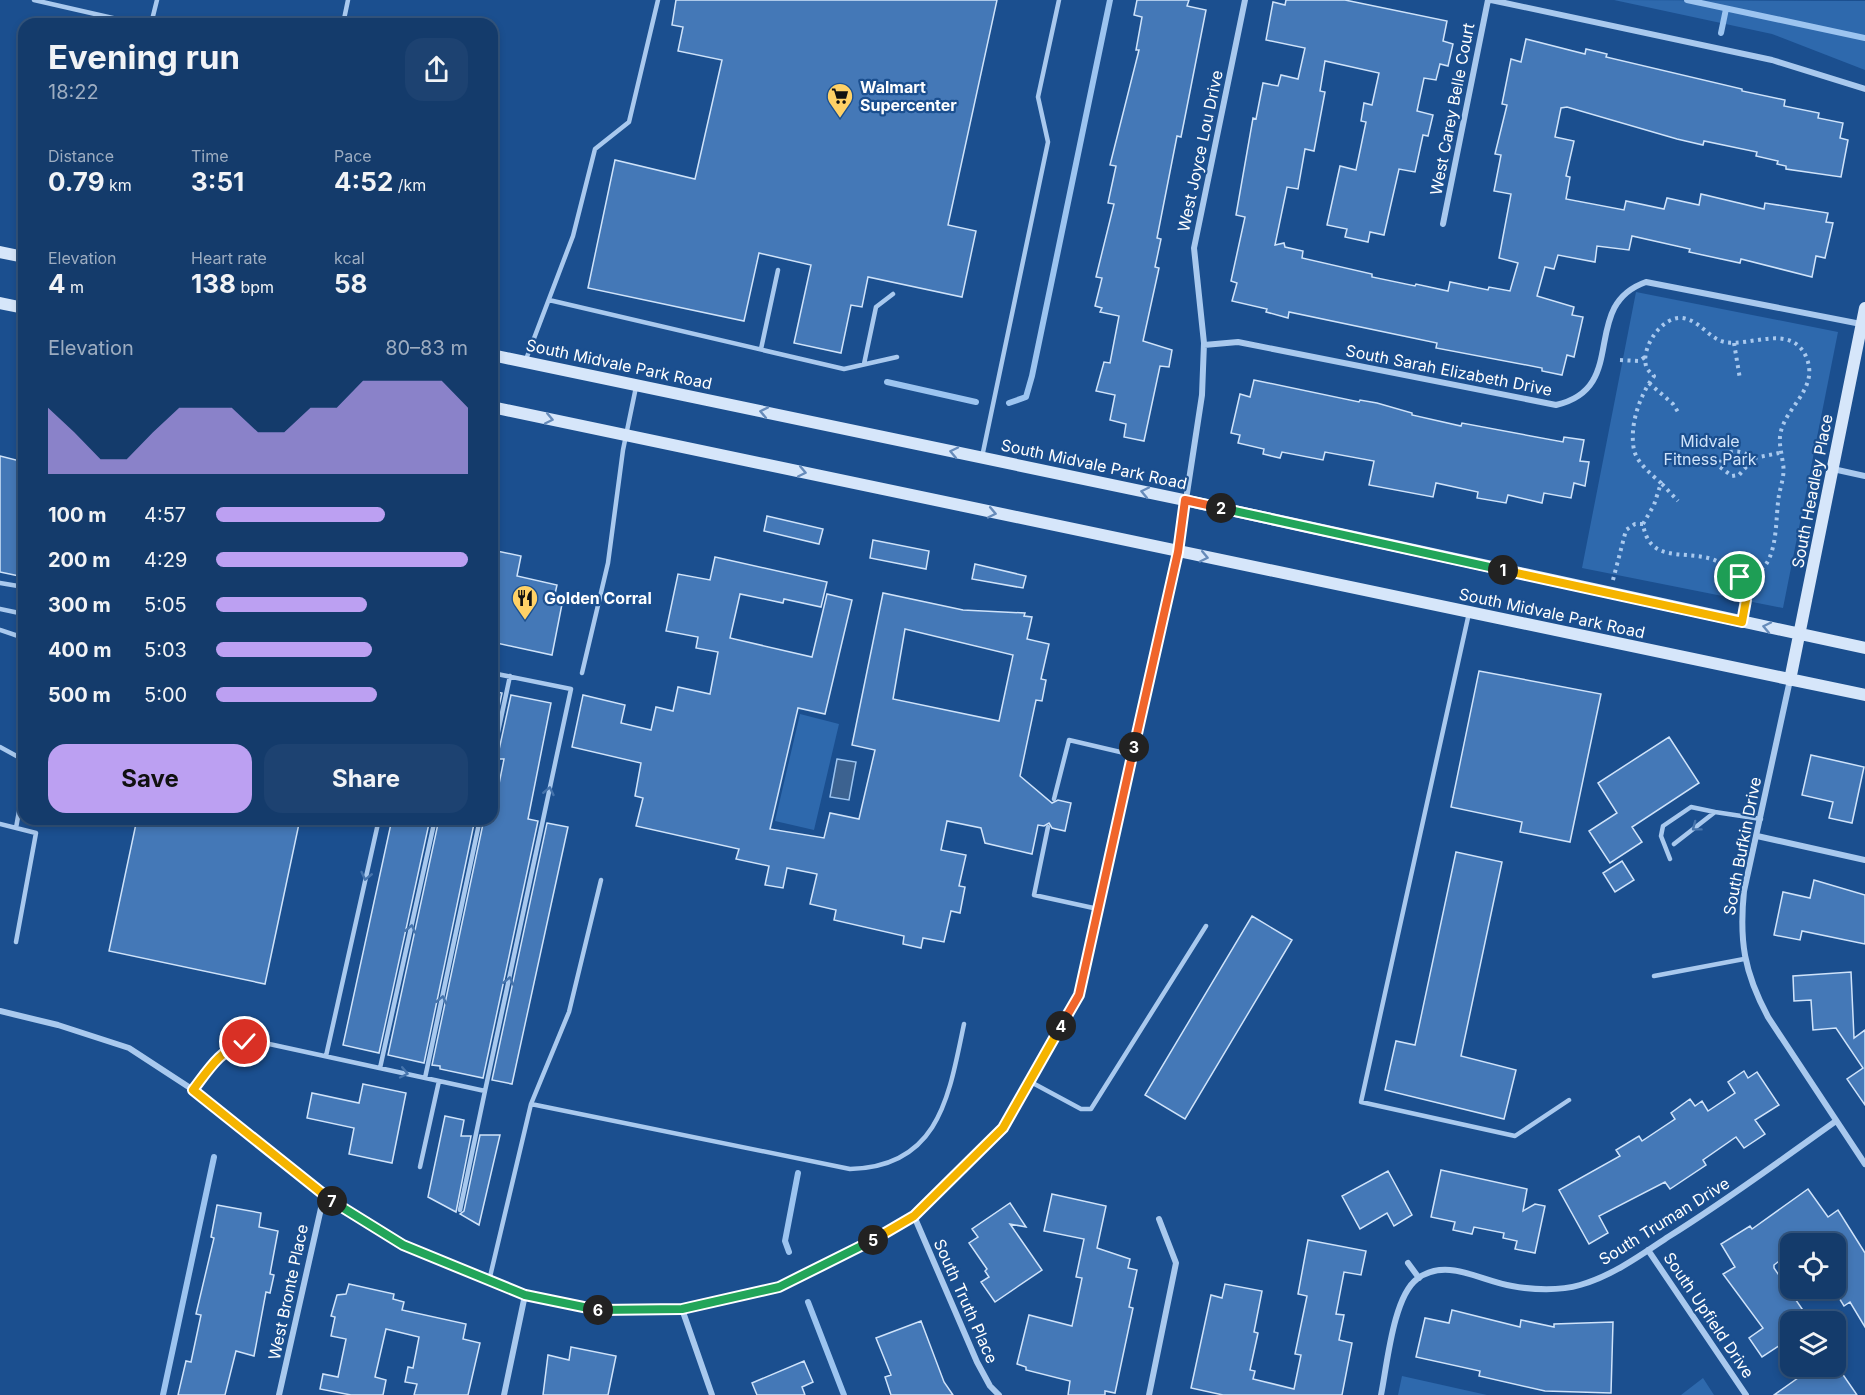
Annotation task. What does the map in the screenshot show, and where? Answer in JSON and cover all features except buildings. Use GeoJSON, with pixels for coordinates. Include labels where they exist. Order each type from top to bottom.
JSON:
{"type":"FeatureCollection","features":[{"type":"Feature","properties":{"kind":"main road"},"geometry":{"type":"LineString","coordinates":[[0,252],[18,255]]}},
{"type":"Feature","properties":{"kind":"main road"},"geometry":{"type":"LineString","coordinates":[[0,303],[18,307]]}},
{"type":"Feature","properties":{"kind":"main road","name":"South Headley Place"},"geometry":{"type":"LineString","coordinates":[[1790,680],[1865,308]]}},
{"type":"Feature","properties":{"kind":"main road","name":"South Midvale Park Road"},"geometry":{"type":"LineString","coordinates":[[498,356],[1185,500],[1865,648]]}},
{"type":"Feature","properties":{"kind":"main road","name":"South Midvale Park Road"},"geometry":{"type":"LineString","coordinates":[[498,408],[1865,695]]}},
{"type":"Feature","properties":{"kind":"street","name":"West Joyce Lou Drive"},"geometry":{"type":"LineString","coordinates":[[0,1011],[58,1025],[129,1048],[193,1090],[324,1195],[403,1245],[525,1295],[591,1310],[682,1309],[779,1287],[850,1254],[914,1216],[1003,1128],[1079,995],[1178,552],[1202,395],[1204,345],[1194,248],[1245,0]]}},
{"type":"Feature","properties":{"kind":"street"},"geometry":{"type":"LineString","coordinates":[[1489,0],[1772,60],[1865,89]]}},
{"type":"Feature","properties":{"kind":"street","name":"West Carey Belle Court"},"geometry":{"type":"LineString","coordinates":[[1443,224],[1489,0]]}},
{"type":"Feature","properties":{"kind":"street","name":"South Sarah Elizabeth Drive"},"geometry":{"type":"LineString","coordinates":[[1204,345],[1238,342],[1556,405],[1581,396],[1591,388],[1598,373],[1610,316],[1619,300],[1632,287],[1646,282],[1862,324]]}},
{"type":"Feature","properties":{"kind":"street"},"geometry":{"type":"LineString","coordinates":[[1833,469],[1865,476]]}},
{"type":"Feature","properties":{"kind":"street","name":"South Bufkin Drive"},"geometry":{"type":"LineString","coordinates":[[1790,680],[1744,891],[1741,921],[1744,960],[1754,992],[1768,1017],[1865,1164]]}},
{"type":"Feature","properties":{"kind":"street"},"geometry":{"type":"LineString","coordinates":[[1757,836],[1865,860]]}},
{"type":"Feature","properties":{"kind":"street","name":"South Truman Drive"},"geometry":{"type":"LineString","coordinates":[[1419,1278],[1443,1269],[1512,1286],[1545,1289],[1580,1285],[1619,1268],[1648,1250],[1710,1210],[1836,1121]]}},
{"type":"Feature","properties":{"kind":"street","name":"West Bronte Place"},"geometry":{"type":"LineString","coordinates":[[279,1395],[324,1195]]}},
{"type":"Feature","properties":{"kind":"street","name":"South Truth Place"},"geometry":{"type":"LineString","coordinates":[[914,1216],[977,1362],[990,1386],[999,1395]]}},
{"type":"Feature","properties":{"kind":"street"},"geometry":{"type":"LineString","coordinates":[[1149,1395],[1176,1263],[1159,1219]]}},
{"type":"Feature","properties":{"kind":"street","name":"South Upfield Drive"},"geometry":{"type":"LineString","coordinates":[[1648,1250],[1746,1395]]}},
{"type":"Feature","properties":{"kind":"street"},"geometry":{"type":"LineString","coordinates":[[1381,1395],[1403,1299],[1411,1284],[1419,1278],[1408,1263]]}},
{"type":"Feature","properties":{"kind":"street"},"geometry":{"type":"LineString","coordinates":[[504,1395],[525,1295]]}},
{"type":"Feature","properties":{"kind":"street"},"geometry":{"type":"LineString","coordinates":[[682,1309],[712,1395]]}},
{"type":"Feature","properties":{"kind":"lane"},"geometry":{"type":"LineString","coordinates":[[34,0],[114,18]]}},
{"type":"Feature","properties":{"kind":"lane"},"geometry":{"type":"LineString","coordinates":[[152,18],[157,0]]}},
{"type":"Feature","properties":{"kind":"lane"},"geometry":{"type":"LineString","coordinates":[[344,18],[348,0]]}},
{"type":"Feature","properties":{"kind":"lane"},"geometry":{"type":"LineString","coordinates":[[525,362],[573,236],[595,149],[630,122],[658,0]]}},
{"type":"Feature","properties":{"kind":"lane"},"geometry":{"type":"LineString","coordinates":[[982,457],[1048,142],[1038,97],[1059,0]]}},
{"type":"Feature","properties":{"kind":"lane"},"geometry":{"type":"LineString","coordinates":[[761,349],[778,270]]}},
{"type":"Feature","properties":{"kind":"lane"},"geometry":{"type":"LineString","coordinates":[[864,364],[876,307],[893,294]]}},
{"type":"Feature","properties":{"kind":"lane"},"geometry":{"type":"LineString","coordinates":[[549,300],[844,369],[897,357]]}},
{"type":"Feature","properties":{"kind":"lane"},"geometry":{"type":"LineString","coordinates":[[582,673],[608,563],[626,435],[636,385]]}},
{"type":"Feature","properties":{"kind":"lane"},"geometry":{"type":"LineString","coordinates":[[0,583],[18,586]]}},
{"type":"Feature","properties":{"kind":"lane"},"geometry":{"type":"LineString","coordinates":[[0,609],[18,613]]}},
{"type":"Feature","properties":{"kind":"lane"},"geometry":{"type":"LineString","coordinates":[[1469,613],[1361,1102],[1515,1136],[1569,1100]]}},
{"type":"Feature","properties":{"kind":"lane"},"geometry":{"type":"LineString","coordinates":[[0,630],[18,636]]}},
{"type":"Feature","properties":{"kind":"lane"},"geometry":{"type":"LineString","coordinates":[[460,1210],[571,689],[498,674]]}},
{"type":"Feature","properties":{"kind":"lane"},"geometry":{"type":"LineString","coordinates":[[498,732],[510,676]]}},
{"type":"Feature","properties":{"kind":"lane"},"geometry":{"type":"LineString","coordinates":[[1054,799],[1069,740],[1133,755]]}},
{"type":"Feature","properties":{"kind":"lane"},"geometry":{"type":"LineString","coordinates":[[0,747],[18,757]]}},
{"type":"Feature","properties":{"kind":"lane"},"geometry":{"type":"LineString","coordinates":[[1670,860],[1660,836],[1663,826],[1691,807],[1761,819]]}},
{"type":"Feature","properties":{"kind":"lane"},"geometry":{"type":"LineString","coordinates":[[1674,844],[1715,812]]}},
{"type":"Feature","properties":{"kind":"lane"},"geometry":{"type":"LineString","coordinates":[[16,828],[18,817]]}},
{"type":"Feature","properties":{"kind":"lane"},"geometry":{"type":"LineString","coordinates":[[0,824],[36,833],[16,942]]}},
{"type":"Feature","properties":{"kind":"lane"},"geometry":{"type":"LineString","coordinates":[[326,1056],[378,825]]}},
{"type":"Feature","properties":{"kind":"lane"},"geometry":{"type":"LineString","coordinates":[[380,1068],[434,825]]}},
{"type":"Feature","properties":{"kind":"lane"},"geometry":{"type":"LineString","coordinates":[[425,1078],[479,825]]}},
{"type":"Feature","properties":{"kind":"lane"},"geometry":{"type":"LineString","coordinates":[[1048,827],[1034,895],[1098,909]]}},
{"type":"Feature","properties":{"kind":"lane"},"geometry":{"type":"LineString","coordinates":[[489,1281],[531,1104],[569,1012],[601,880]]}},
{"type":"Feature","properties":{"kind":"lane"},"geometry":{"type":"LineString","coordinates":[[1029,1081],[1081,1109],[1091,1109],[1206,926]]}},
{"type":"Feature","properties":{"kind":"lane"},"geometry":{"type":"LineString","coordinates":[[1654,976],[1744,960]]}},
{"type":"Feature","properties":{"kind":"lane"},"geometry":{"type":"LineString","coordinates":[[531,1104],[850,1169],[867,1169],[892,1161],[920,1143],[940,1118],[951,1084],[964,1024]]}},
{"type":"Feature","properties":{"kind":"lane"},"geometry":{"type":"LineString","coordinates":[[193,1090],[221,1054],[229,1047],[245,1042],[326,1056],[485,1091]]}},
{"type":"Feature","properties":{"kind":"lane"},"geometry":{"type":"LineString","coordinates":[[420,1167],[439,1081]]}},
{"type":"Feature","properties":{"kind":"path"},"geometry":{"type":"LineString","coordinates":[[1620,360],[1639,361],[1645,356],[1662,323],[1671,318],[1696,322],[1719,341],[1734,343],[1772,338],[1785,339],[1798,347],[1807,359],[1809,374],[1805,389],[1784,422],[1779,437],[1779,453],[1784,463],[1783,476],[1769,560],[1758,572],[1740,577]]}},
{"type":"Feature","properties":{"kind":"path"},"geometry":{"type":"LineString","coordinates":[[1734,343],[1740,379]]}},
{"type":"Feature","properties":{"kind":"path"},"geometry":{"type":"LineString","coordinates":[[1645,356],[1646,368],[1654,376],[1638,409],[1634,451],[1645,468],[1678,501]]}},
{"type":"Feature","properties":{"kind":"path"},"geometry":{"type":"LineString","coordinates":[[1649,383],[1673,404],[1678,412]]}},
{"type":"Feature","properties":{"kind":"path"},"geometry":{"type":"LineString","coordinates":[[1754,458],[1740,450],[1728,452],[1722,457],[1720,467],[1732,476],[1739,475],[1754,458],[1779,453]]}},
{"type":"Feature","properties":{"kind":"path"},"geometry":{"type":"LineString","coordinates":[[1661,483],[1643,524],[1644,535],[1659,550],[1716,561],[1740,577],[1746,600],[1742,622]]}},
{"type":"Feature","properties":{"kind":"path"},"geometry":{"type":"LineString","coordinates":[[1610,593],[1626,530],[1635,524],[1643,524]]}},
{"type":"Feature","properties":{"kind":"green space"},"geometry":{"type":"Polygon","coordinates":[[[1614,0],[1865,1],[1865,70],[1772,34],[1614,0]]]}},
{"type":"Feature","properties":{"kind":"green space","name":"Midvale Fitness Park"},"geometry":{"type":"Polygon","coordinates":[[[1636,292],[1838,332],[1783,608],[1582,568],[1636,292]]]}},
{"type":"Feature","properties":{"kind":"green space"},"geometry":{"type":"Polygon","coordinates":[[[800,714],[839,724],[814,830],[775,821],[800,714]]]}},
{"type":"Feature","properties":{"kind":"green space"},"geometry":{"type":"Polygon","coordinates":[[[1402,1376],[1487,1395],[1398,1395],[1402,1376]]]}},
{"type":"Feature","properties":{"kind":"green space"},"geometry":{"type":"Polygon","coordinates":[[[1703,1378],[1714,1395],[1681,1395],[1703,1378]]]}},
{"type":"Feature","properties":{"kind":"shaded area"},"geometry":{"type":"Polygon","coordinates":[[[837,759],[856,762],[849,800],[830,797],[837,759]]]}},
{"type":"Feature","properties":{"kind":"waterway"},"geometry":{"type":"LineString","coordinates":[[1009,403],[1026,397],[1032,376],[1110,0]]}},
{"type":"Feature","properties":{"kind":"waterway"},"geometry":{"type":"LineString","coordinates":[[1687,0],[1865,38]]}},
{"type":"Feature","properties":{"kind":"waterway"},"geometry":{"type":"LineString","coordinates":[[1721,33],[1726,9]]}},
{"type":"Feature","properties":{"kind":"waterway"},"geometry":{"type":"LineString","coordinates":[[887,382],[976,402]]}},
{"type":"Feature","properties":{"kind":"waterway"},"geometry":{"type":"LineString","coordinates":[[163,1395],[214,1157]]}},
{"type":"Feature","properties":{"kind":"waterway"},"geometry":{"type":"LineString","coordinates":[[789,1252],[785,1241],[798,1173]]}},
{"type":"Feature","properties":{"kind":"waterway"},"geometry":{"type":"LineString","coordinates":[[808,1302],[844,1395]]}},
{"type":"Feature","properties":{"kind":"place","name":"Walmart Supercenter"},"geometry":{"type":"Point","coordinates":[840,119]}},
{"type":"Feature","properties":{"kind":"place","name":"Golden Corral"},"geometry":{"type":"Point","coordinates":[525,621]}},
{"type":"Feature","properties":{"kind":"route"},"geometry":{"type":"LineString","coordinates":[[245,1042],[229,1047],[221,1054],[193,1090],[324,1195],[403,1245],[525,1295],[591,1310],[682,1309],[779,1287],[850,1254],[914,1216],[1003,1128],[1079,995],[1178,552],[1185,500],[1742,622],[1746,600],[1740,577]]}}]}
